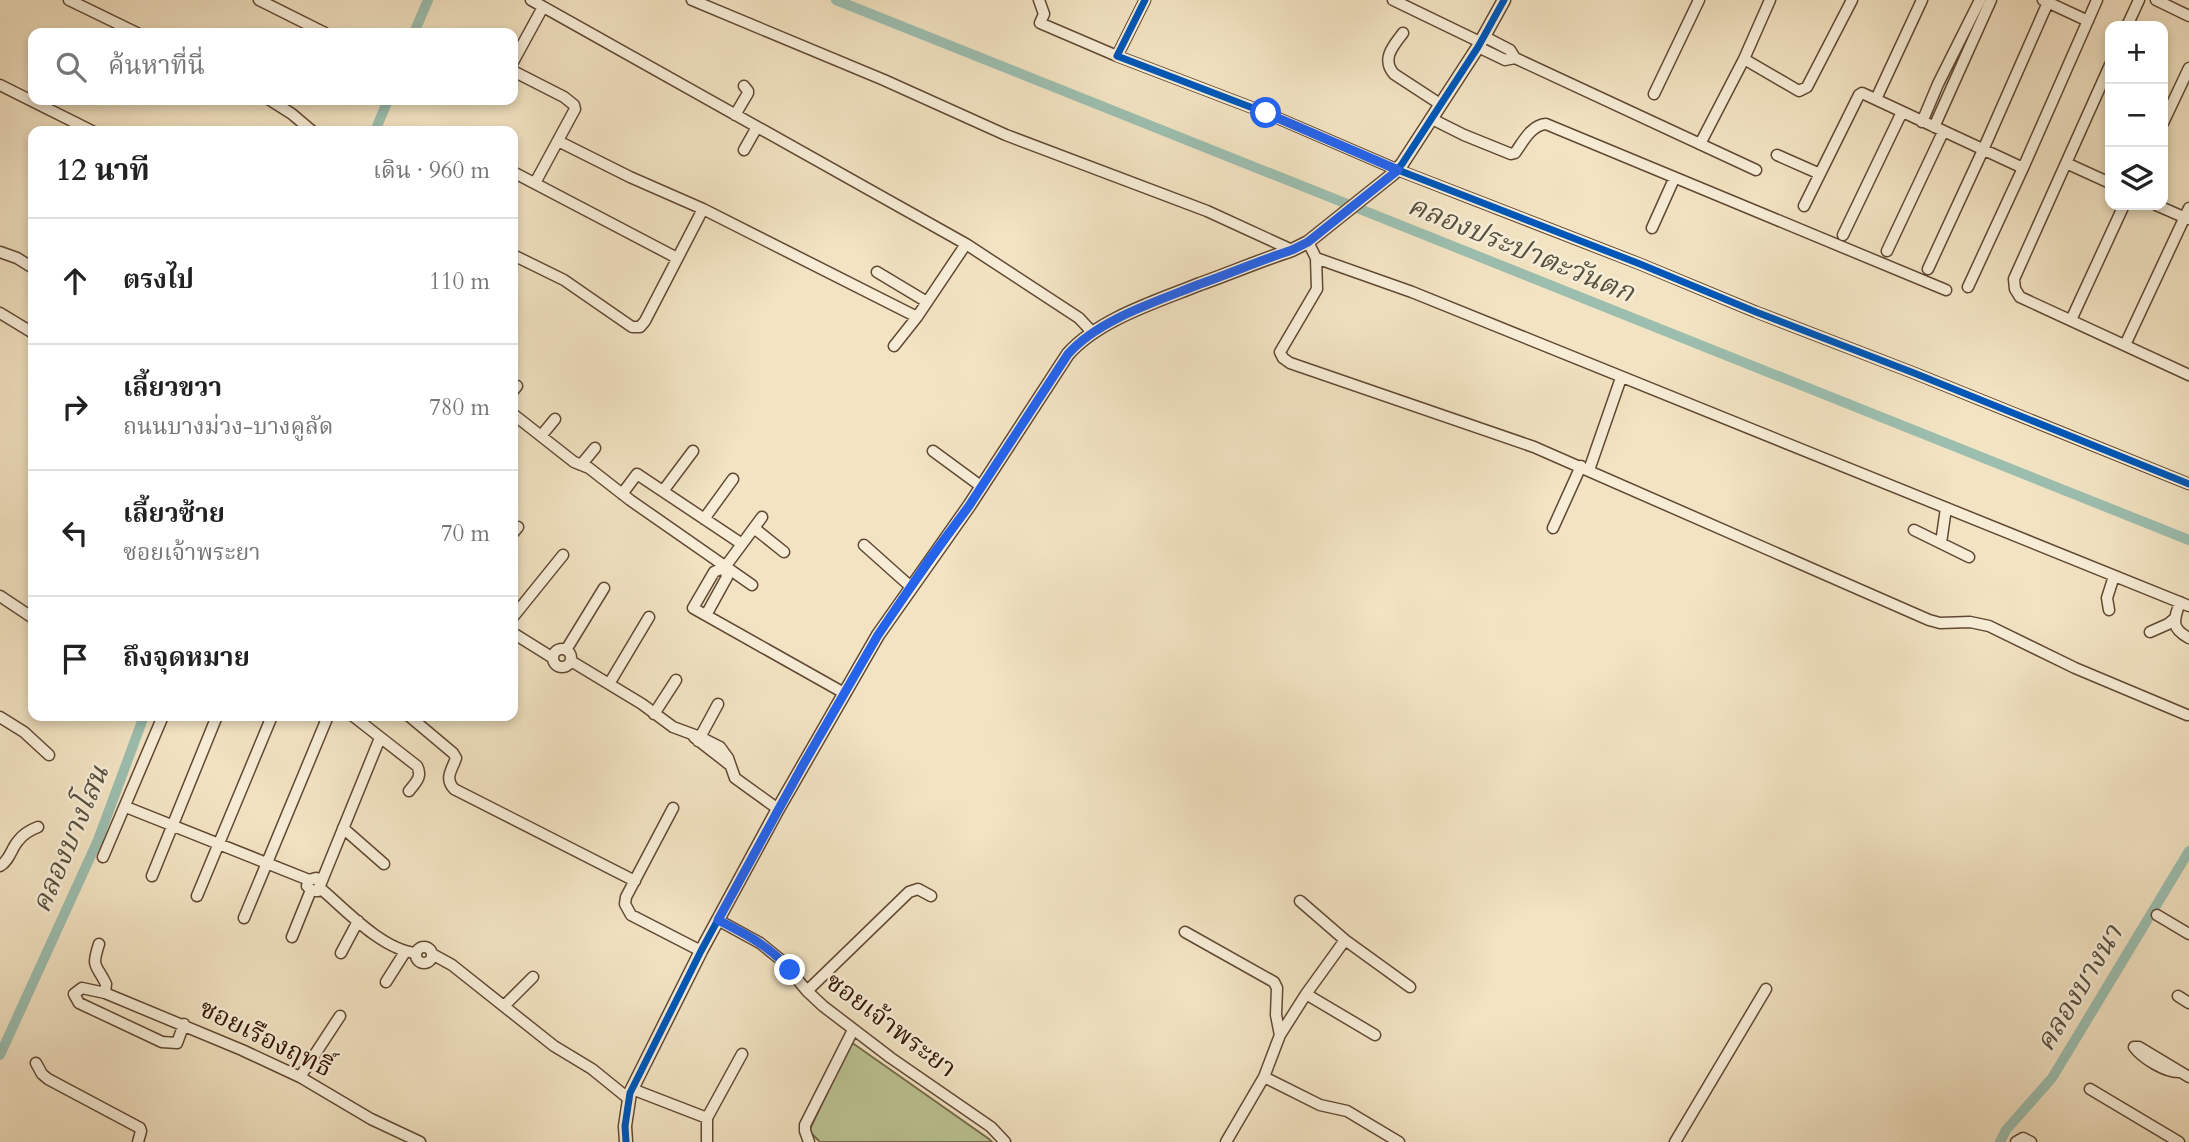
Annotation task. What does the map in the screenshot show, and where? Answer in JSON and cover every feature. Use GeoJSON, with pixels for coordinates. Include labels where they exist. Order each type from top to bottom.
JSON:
{"type":"FeatureCollection","features":[{"type":"Feature","properties":{"kind":"street"},"geometry":{"type":"LineString","coordinates":[[69,0],[127,28]]}},
{"type":"Feature","properties":{"kind":"street"},"geometry":{"type":"LineString","coordinates":[[259,0],[315,28]]}},
{"type":"Feature","properties":{"kind":"street"},"geometry":{"type":"LineString","coordinates":[[531,0],[965,244],[1079,318],[1093,333]]}},
{"type":"Feature","properties":{"kind":"street"},"geometry":{"type":"LineString","coordinates":[[692,0],[884,80],[1006,135],[1207,211],[1292,250]]}},
{"type":"Feature","properties":{"kind":"street"},"geometry":{"type":"LineString","coordinates":[[1117,57],[1145,0]]}},
{"type":"Feature","properties":{"kind":"street"},"geometry":{"type":"LineString","coordinates":[[1393,0],[1480,42],[1510,50],[1516,58],[1756,170]]}},
{"type":"Feature","properties":{"kind":"street"},"geometry":{"type":"LineString","coordinates":[[626,1142],[625,1126],[631,1094],[701,951],[778,809],[878,635],[982,487],[1068,354],[1093,333],[1134,310],[1292,250],[1313,238],[1395,172],[1432,119],[1504,0]]}},
{"type":"Feature","properties":{"kind":"street"},"geometry":{"type":"LineString","coordinates":[[1654,94],[1699,0]]}},
{"type":"Feature","properties":{"kind":"street"},"geometry":{"type":"LineString","coordinates":[[1700,144],[1744,59],[1770,0]]}},
{"type":"Feature","properties":{"kind":"street"},"geometry":{"type":"LineString","coordinates":[[1744,59],[1799,91],[1804,90],[1852,0]]}},
{"type":"Feature","properties":{"kind":"street"},"geometry":{"type":"LineString","coordinates":[[1876,99],[1922,0]]}},
{"type":"Feature","properties":{"kind":"street"},"geometry":{"type":"LineString","coordinates":[[1922,122],[1980,0]]}},
{"type":"Feature","properties":{"kind":"street"},"geometry":{"type":"LineString","coordinates":[[1887,251],[1991,0]]}},
{"type":"Feature","properties":{"kind":"street"},"geometry":{"type":"LineString","coordinates":[[1968,287],[2098,0]]}},
{"type":"Feature","properties":{"kind":"street"},"geometry":{"type":"LineString","coordinates":[[2129,21],[2139,0]]}},
{"type":"Feature","properties":{"kind":"street"},"geometry":{"type":"LineString","coordinates":[[2156,0],[2189,16]]}},
{"type":"Feature","properties":{"kind":"street"},"geometry":{"type":"LineString","coordinates":[[1042,1],[1044,13],[1040,23],[1117,57],[1266,113],[1395,172],[1640,264],[2189,484]]}},
{"type":"Feature","properties":{"kind":"street"},"geometry":{"type":"LineString","coordinates":[[1928,269],[1983,150],[2046,1],[2088,22]]}},
{"type":"Feature","properties":{"kind":"street"},"geometry":{"type":"LineString","coordinates":[[518,53],[543,7]]}},
{"type":"Feature","properties":{"kind":"street"},"geometry":{"type":"LineString","coordinates":[[1402,33],[1388,57],[1388,68],[1440,104]]}},
{"type":"Feature","properties":{"kind":"street"},"geometry":{"type":"LineString","coordinates":[[1958,47],[1969,52]]}},
{"type":"Feature","properties":{"kind":"street"},"geometry":{"type":"LineString","coordinates":[[2168,112],[2189,68]]}},
{"type":"Feature","properties":{"kind":"street"},"geometry":{"type":"LineString","coordinates":[[518,74],[564,97],[575,109],[535,183]]}},
{"type":"Feature","properties":{"kind":"street"},"geometry":{"type":"LineString","coordinates":[[2105,76],[2014,284],[2020,297],[2188,372]]}},
{"type":"Feature","properties":{"kind":"street"},"geometry":{"type":"LineString","coordinates":[[0,85],[28,99]]}},
{"type":"Feature","properties":{"kind":"street"},"geometry":{"type":"LineString","coordinates":[[735,115],[748,93],[744,86]]}},
{"type":"Feature","properties":{"kind":"street"},"geometry":{"type":"LineString","coordinates":[[1804,205],[1862,93],[2023,168]]}},
{"type":"Feature","properties":{"kind":"street"},"geometry":{"type":"LineString","coordinates":[[40,105],[82,126]]}},
{"type":"Feature","properties":{"kind":"street"},"geometry":{"type":"LineString","coordinates":[[278,105],[306,126]]}},
{"type":"Feature","properties":{"kind":"street"},"geometry":{"type":"LineString","coordinates":[[1843,235],[1902,112]]}},
{"type":"Feature","properties":{"kind":"street"},"geometry":{"type":"LineString","coordinates":[[1432,119],[1511,154],[1515,153],[1532,130],[1546,124],[1946,290]]}},
{"type":"Feature","properties":{"kind":"street"},"geometry":{"type":"LineString","coordinates":[[744,150],[757,127]]}},
{"type":"Feature","properties":{"kind":"street"},"geometry":{"type":"LineString","coordinates":[[558,141],[703,209],[917,317]]}},
{"type":"Feature","properties":{"kind":"street"},"geometry":{"type":"LineString","coordinates":[[1777,155],[1820,174]]}},
{"type":"Feature","properties":{"kind":"street"},"geometry":{"type":"LineString","coordinates":[[2066,163],[2105,181]]}},
{"type":"Feature","properties":{"kind":"street"},"geometry":{"type":"LineString","coordinates":[[518,174],[677,258]]}},
{"type":"Feature","properties":{"kind":"street"},"geometry":{"type":"LineString","coordinates":[[1652,228],[1674,179]]}},
{"type":"Feature","properties":{"kind":"street"},"geometry":{"type":"LineString","coordinates":[[518,257],[564,280],[617,317],[636,328],[640,327],[703,209]]}},
{"type":"Feature","properties":{"kind":"street"},"geometry":{"type":"LineString","coordinates":[[2125,345],[2188,215],[2168,209]]}},
{"type":"Feature","properties":{"kind":"street"},"geometry":{"type":"LineString","coordinates":[[2071,320],[2122,210]]}},
{"type":"Feature","properties":{"kind":"street"},"geometry":{"type":"LineString","coordinates":[[1313,238],[1317,289],[1280,352],[1283,358],[1300,367],[1519,442],[1585,468],[1929,620],[1989,626],[2075,668],[2187,715]]}},
{"type":"Feature","properties":{"kind":"street"},"geometry":{"type":"LineString","coordinates":[[894,346],[917,317],[965,244]]}},
{"type":"Feature","properties":{"kind":"street"},"geometry":{"type":"LineString","coordinates":[[0,252],[28,265]]}},
{"type":"Feature","properties":{"kind":"street"},"geometry":{"type":"LineString","coordinates":[[1316,258],[1412,292],[2184,604],[2175,619],[2150,632]]}},
{"type":"Feature","properties":{"kind":"street"},"geometry":{"type":"LineString","coordinates":[[877,272],[927,302]]}},
{"type":"Feature","properties":{"kind":"street"},"geometry":{"type":"LineString","coordinates":[[0,313],[28,330]]}},
{"type":"Feature","properties":{"kind":"street"},"geometry":{"type":"LineString","coordinates":[[1553,528],[1585,468],[1620,378]]}},
{"type":"Feature","properties":{"kind":"street"},"geometry":{"type":"LineString","coordinates":[[518,418],[752,585]]}},
{"type":"Feature","properties":{"kind":"street"},"geometry":{"type":"LineString","coordinates":[[541,436],[555,419]]}},
{"type":"Feature","properties":{"kind":"street"},"geometry":{"type":"LineString","coordinates":[[581,465],[595,448]]}},
{"type":"Feature","properties":{"kind":"street"},"geometry":{"type":"LineString","coordinates":[[663,491],[693,451]]}},
{"type":"Feature","properties":{"kind":"street"},"geometry":{"type":"LineString","coordinates":[[933,451],[982,487]]}},
{"type":"Feature","properties":{"kind":"street"},"geometry":{"type":"LineString","coordinates":[[622,494],[637,474],[742,544]]}},
{"type":"Feature","properties":{"kind":"street"},"geometry":{"type":"LineString","coordinates":[[704,519],[733,479]]}},
{"type":"Feature","properties":{"kind":"street"},"geometry":{"type":"LineString","coordinates":[[1941,543],[1946,508]]}},
{"type":"Feature","properties":{"kind":"street"},"geometry":{"type":"LineString","coordinates":[[762,517],[725,567],[714,572],[693,608],[844,693]]}},
{"type":"Feature","properties":{"kind":"street"},"geometry":{"type":"LineString","coordinates":[[754,528],[784,552]]}},
{"type":"Feature","properties":{"kind":"street"},"geometry":{"type":"LineString","coordinates":[[1914,530],[1969,557]]}},
{"type":"Feature","properties":{"kind":"street"},"geometry":{"type":"LineString","coordinates":[[864,545],[911,587]]}},
{"type":"Feature","properties":{"kind":"street"},"geometry":{"type":"LineString","coordinates":[[518,611],[563,555]]}},
{"type":"Feature","properties":{"kind":"street"},"geometry":{"type":"LineString","coordinates":[[706,615],[727,577],[725,567]]}},
{"type":"Feature","properties":{"kind":"street"},"geometry":{"type":"LineString","coordinates":[[2109,610],[2107,598],[2114,576]]}},
{"type":"Feature","properties":{"kind":"street"},"geometry":{"type":"LineString","coordinates":[[518,640],[553,658],[555,664],[568,666],[569,655],[604,587]]}},
{"type":"Feature","properties":{"kind":"street"},"geometry":{"type":"LineString","coordinates":[[0,596],[28,615]]}},
{"type":"Feature","properties":{"kind":"street"},"geometry":{"type":"LineString","coordinates":[[609,684],[649,617]]}},
{"type":"Feature","properties":{"kind":"street"},"geometry":{"type":"LineString","coordinates":[[2175,619],[2178,631],[2189,638]]}},
{"type":"Feature","properties":{"kind":"street"},"geometry":{"type":"LineString","coordinates":[[553,658],[557,651],[569,655],[673,727],[720,747],[728,758],[735,778],[778,809]]}},
{"type":"Feature","properties":{"kind":"street"},"geometry":{"type":"LineString","coordinates":[[654,714],[676,680]]}},
{"type":"Feature","properties":{"kind":"street"},"geometry":{"type":"LineString","coordinates":[[697,738],[718,704]]}},
{"type":"Feature","properties":{"kind":"street"},"geometry":{"type":"LineString","coordinates":[[0,718],[24,732],[48,755]]}},
{"type":"Feature","properties":{"kind":"street"},"geometry":{"type":"LineString","coordinates":[[103,857],[161,721]]}},
{"type":"Feature","properties":{"kind":"street"},"geometry":{"type":"LineString","coordinates":[[152,876],[215,721]]}},
{"type":"Feature","properties":{"kind":"street"},"geometry":{"type":"LineString","coordinates":[[197,897],[270,721]]}},
{"type":"Feature","properties":{"kind":"street"},"geometry":{"type":"LineString","coordinates":[[244,918],[326,721]]}},
{"type":"Feature","properties":{"kind":"street"},"geometry":{"type":"LineString","coordinates":[[359,721],[419,769],[419,778],[409,791]]}},
{"type":"Feature","properties":{"kind":"street"},"geometry":{"type":"LineString","coordinates":[[415,721],[456,758],[448,775],[448,781],[454,789],[635,881]]}},
{"type":"Feature","properties":{"kind":"street"},"geometry":{"type":"LineString","coordinates":[[292,937],[380,738]]}},
{"type":"Feature","properties":{"kind":"street"},"geometry":{"type":"LineString","coordinates":[[126,807],[315,885],[358,921],[410,953],[418,961],[425,963],[432,954],[442,958],[554,1046],[631,1094],[707,1118]]}},
{"type":"Feature","properties":{"kind":"street"},"geometry":{"type":"LineString","coordinates":[[673,808],[626,897],[625,904],[631,915],[701,951]]}},
{"type":"Feature","properties":{"kind":"street"},"geometry":{"type":"LineString","coordinates":[[0,866],[5,863],[23,835],[38,827]]}},
{"type":"Feature","properties":{"kind":"street"},"geometry":{"type":"LineString","coordinates":[[342,828],[384,864]]}},
{"type":"Feature","properties":{"kind":"street"},"geometry":{"type":"LineString","coordinates":[[807,991],[909,892],[918,889],[931,896]]}},
{"type":"Feature","properties":{"kind":"street"},"geometry":{"type":"LineString","coordinates":[[1300,901],[1345,940],[1410,987]]}},
{"type":"Feature","properties":{"kind":"street"},"geometry":{"type":"LineString","coordinates":[[2157,915],[2189,934]]}},
{"type":"Feature","properties":{"kind":"street","name":"ซอยเจ้าพระยา"},"geometry":{"type":"LineString","coordinates":[[718,920],[772,951],[807,991],[853,1030],[971,1112],[1005,1142]]}},
{"type":"Feature","properties":{"kind":"street"},"geometry":{"type":"LineString","coordinates":[[341,953],[358,921]]}},
{"type":"Feature","properties":{"kind":"street"},"geometry":{"type":"LineString","coordinates":[[1185,932],[1274,982],[1277,988],[1276,1015],[1280,1035]]}},
{"type":"Feature","properties":{"kind":"street"},"geometry":{"type":"LineString","coordinates":[[1226,1142],[1264,1077],[1280,1035],[1345,940]]}},
{"type":"Feature","properties":{"kind":"street"},"geometry":{"type":"LineString","coordinates":[[99,944],[94,962],[105,979],[105,992]]}},
{"type":"Feature","properties":{"kind":"street"},"geometry":{"type":"LineString","coordinates":[[386,982],[410,953]]}},
{"type":"Feature","properties":{"kind":"street"},"geometry":{"type":"LineString","coordinates":[[505,1005],[533,977]]}},
{"type":"Feature","properties":{"kind":"street","name":"ซอยเรืองฤทธิ์"},"geometry":{"type":"LineString","coordinates":[[184,1024],[177,1043],[162,1042],[79,1003],[74,994],[77,989],[87,988],[105,992],[184,1024],[300,1077],[371,1119],[419,1142]]}},
{"type":"Feature","properties":{"kind":"street"},"geometry":{"type":"LineString","coordinates":[[1675,1142],[1766,989]]}},
{"type":"Feature","properties":{"kind":"street"},"geometry":{"type":"LineString","coordinates":[[1306,994],[1375,1035]]}},
{"type":"Feature","properties":{"kind":"street"},"geometry":{"type":"LineString","coordinates":[[2178,996],[2189,1003]]}},
{"type":"Feature","properties":{"kind":"street"},"geometry":{"type":"LineString","coordinates":[[300,1077],[340,1016]]}},
{"type":"Feature","properties":{"kind":"street"},"geometry":{"type":"LineString","coordinates":[[809,1142],[804,1131],[805,1125],[853,1030]]}},
{"type":"Feature","properties":{"kind":"street"},"geometry":{"type":"LineString","coordinates":[[707,1142],[707,1118],[742,1054]]}},
{"type":"Feature","properties":{"kind":"street"},"geometry":{"type":"LineString","coordinates":[[36,1063],[48,1079],[140,1128],[138,1142]]}},
{"type":"Feature","properties":{"kind":"street"},"geometry":{"type":"LineString","coordinates":[[1264,1077],[1320,1105],[1347,1111],[1399,1142]]}},
{"type":"Feature","properties":{"kind":"street"},"geometry":{"type":"LineString","coordinates":[[2090,1089],[2179,1142]]}},
{"type":"Feature","properties":{"kind":"street"},"geometry":{"type":"LineString","coordinates":[[2016,1142],[2023,1138],[2031,1142]]}},
{"type":"Feature","properties":{"kind":"green space"},"geometry":{"type":"Polygon","coordinates":[[[851,1042],[992,1142],[820,1142],[809,1131],[851,1042]]]}},
{"type":"Feature","properties":{"kind":"waterway","name":"คลองบางโสน"},"geometry":{"type":"LineString","coordinates":[[416,28],[428,0]]}},
{"type":"Feature","properties":{"kind":"waterway","name":"คลองประปาตะวันตก"},"geometry":{"type":"LineString","coordinates":[[836,0],[2189,540]]}},
{"type":"Feature","properties":{"kind":"waterway","name":"คลองบางโสน"},"geometry":{"type":"LineString","coordinates":[[377,126],[386,105]]}},
{"type":"Feature","properties":{"kind":"waterway","name":"คลองบางโสน"},"geometry":{"type":"LineString","coordinates":[[0,1055],[98,840],[142,721]]}},
{"type":"Feature","properties":{"kind":"waterway","name":"คลองบางนา"},"geometry":{"type":"LineString","coordinates":[[2000,1142],[2006,1130],[2052,1078],[2189,851]]}},
{"type":"Feature","properties":{"kind":"cycle path"},"geometry":{"type":"LineString","coordinates":[[1145,0],[1117,56],[1266,113],[1398,170],[2189,484]]}},
{"type":"Feature","properties":{"kind":"cycle path"},"geometry":{"type":"LineString","coordinates":[[626,1142],[625,1126],[630,1093],[701,951],[778,809],[878,635],[969,506],[1068,354],[1096,331],[1130,312],[1308,242],[1393,174],[1478,47],[1504,0]]}},
{"type":"Feature","properties":{"kind":"route"},"geometry":{"type":"LineString","coordinates":[[790,970],[761,943],[718,920],[878,635],[969,506],[1068,354],[1093,333],[1134,310],[1308,242],[1398,170],[1266,113]]}}]}
